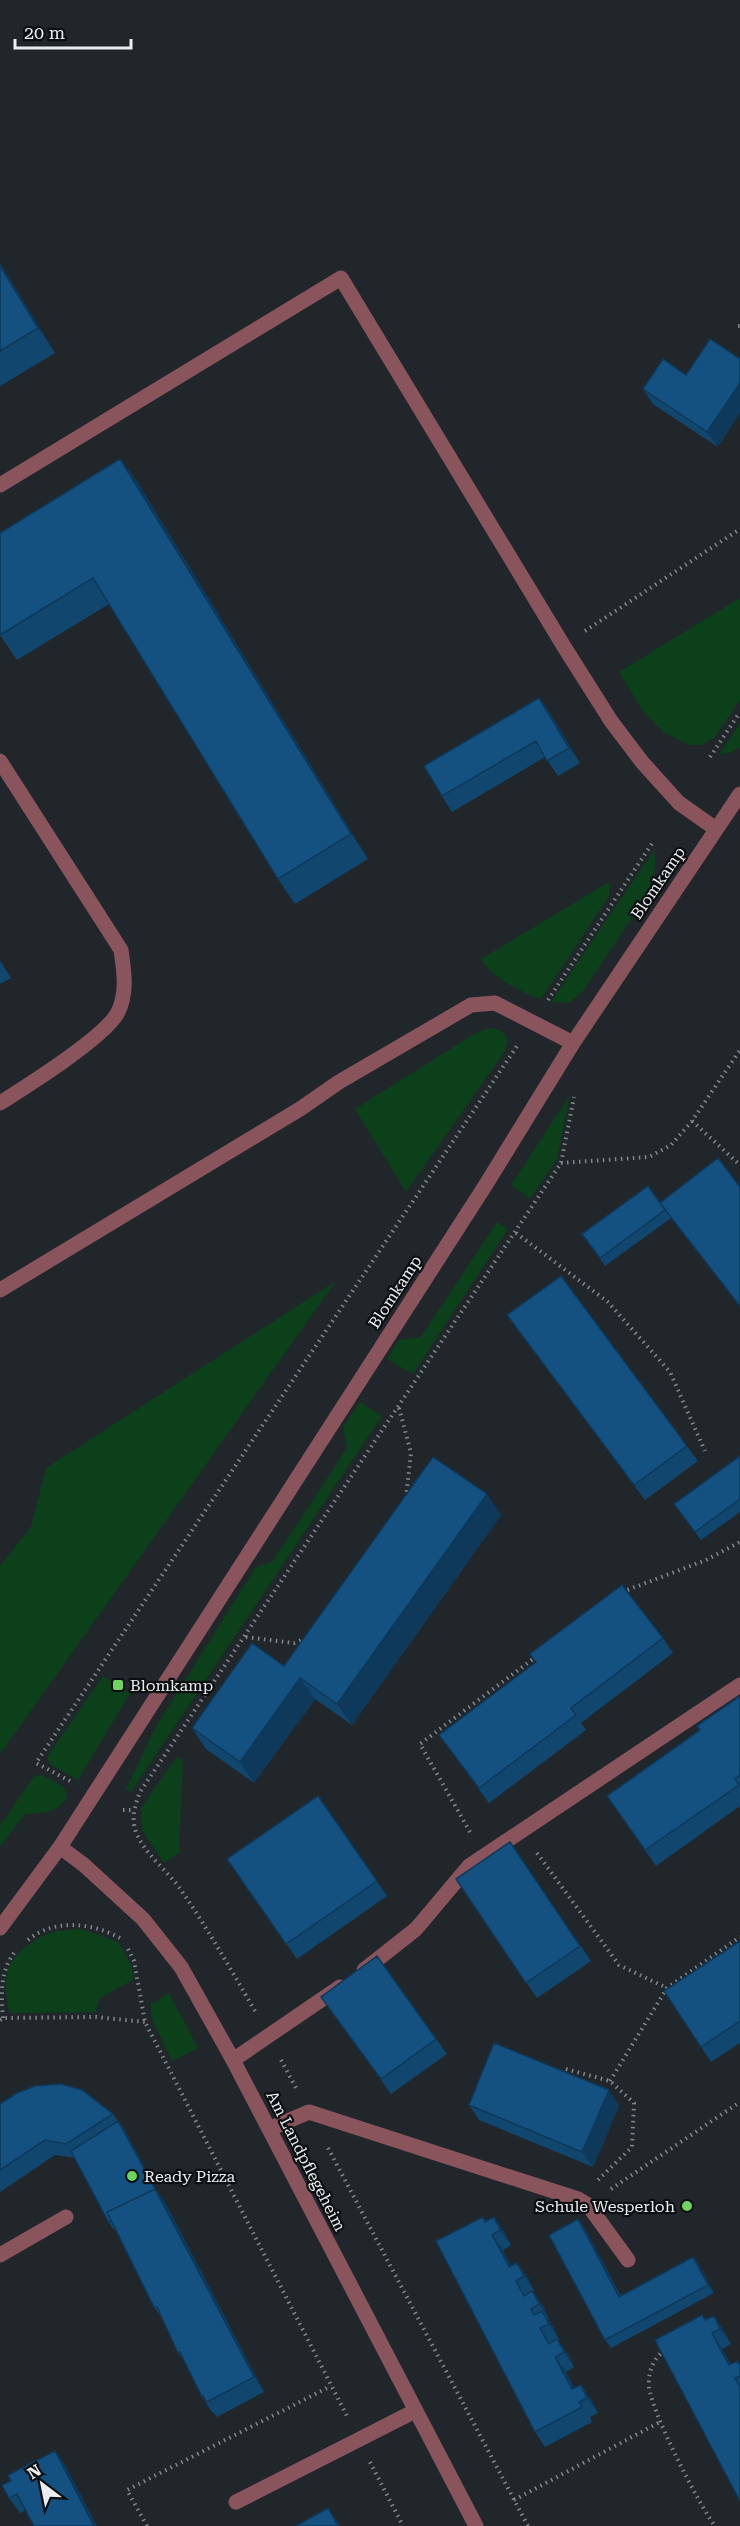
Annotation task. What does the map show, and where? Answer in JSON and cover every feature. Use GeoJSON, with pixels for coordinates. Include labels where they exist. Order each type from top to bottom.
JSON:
{"type":"FeatureCollection","features":[{"type":"Feature","properties":{"kind":"street"},"geometry":{"type":"LineString","coordinates":[[0,485],[341,278],[611,721],[642,762],[679,803],[716,829]]}},
{"type":"Feature","properties":{"kind":"street"},"geometry":{"type":"LineString","coordinates":[[0,761],[121,950],[125,984],[117,1014],[95,1038],[0,1103]]}},
{"type":"Feature","properties":{"kind":"street","name":"Blomkamp"},"geometry":{"type":"LineString","coordinates":[[0,1928],[60,1847],[485,1186],[573,1043],[740,795]]}},
{"type":"Feature","properties":{"kind":"street"},"geometry":{"type":"LineString","coordinates":[[0,1290],[290,1115],[339,1082],[471,1005],[495,1003],[573,1043]]}},
{"type":"Feature","properties":{"kind":"street"},"geometry":{"type":"LineString","coordinates":[[233,2060],[369,1967],[416,1929],[469,1866],[740,1685]]}},
{"type":"Feature","properties":{"kind":"street","name":"Am Landpflegeheim"},"geometry":{"type":"LineString","coordinates":[[60,1847],[84,1865],[144,1919],[181,1967],[233,2060],[476,2526]]}},
{"type":"Feature","properties":{"kind":"street"},"geometry":{"type":"LineString","coordinates":[[269,2129],[309,2112],[583,2202],[628,2260]]}},
{"type":"Feature","properties":{"kind":"street"},"geometry":{"type":"LineString","coordinates":[[0,2255],[66,2217]]}},
{"type":"Feature","properties":{"kind":"street"},"geometry":{"type":"LineString","coordinates":[[236,2502],[416,2411]]}},
{"type":"Feature","properties":{"kind":"path"},"geometry":{"type":"LineString","coordinates":[[563,645],[740,529]]}},
{"type":"Feature","properties":{"kind":"path"},"geometry":{"type":"LineString","coordinates":[[710,756],[740,712]]}},
{"type":"Feature","properties":{"kind":"path"},"geometry":{"type":"LineString","coordinates":[[76,1784],[36,1763],[652,842]]}},
{"type":"Feature","properties":{"kind":"path"},"geometry":{"type":"LineString","coordinates":[[528,2526],[269,2036],[211,1936],[179,1888],[144,1847],[135,1830],[134,1810],[140,1792],[246,1637],[561,1163],[649,1157],[671,1145],[692,1121],[740,1050]]}},
{"type":"Feature","properties":{"kind":"path"},"geometry":{"type":"LineString","coordinates":[[692,1121],[740,1165]]}},
{"type":"Feature","properties":{"kind":"path"},"geometry":{"type":"LineString","coordinates":[[516,1233],[608,1302],[670,1372],[705,1451]]}},
{"type":"Feature","properties":{"kind":"path"},"geometry":{"type":"LineString","coordinates":[[399,1408],[411,1453],[408,1494],[401,1504]]}},
{"type":"Feature","properties":{"kind":"path"},"geometry":{"type":"LineString","coordinates":[[614,1598],[623,1592],[706,1560],[740,1542]]}},
{"type":"Feature","properties":{"kind":"path"},"geometry":{"type":"LineString","coordinates":[[246,1637],[294,1643],[306,1638],[313,1629]]}},
{"type":"Feature","properties":{"kind":"path"},"geometry":{"type":"LineString","coordinates":[[484,1856],[420,1744],[540,1654]]}},
{"type":"Feature","properties":{"kind":"path"},"geometry":{"type":"LineString","coordinates":[[123,1810],[134,1810]]}},
{"type":"Feature","properties":{"kind":"path"},"geometry":{"type":"LineString","coordinates":[[521,1831],[619,1965],[667,1988]]}},
{"type":"Feature","properties":{"kind":"path"},"geometry":{"type":"LineString","coordinates":[[25,1942],[32,1936],[52,1928],[81,1924],[106,1931],[120,1938],[134,1961],[145,2022],[403,2526]]}},
{"type":"Feature","properties":{"kind":"path"},"geometry":{"type":"LineString","coordinates":[[610,2081],[667,1988],[740,1937]]}},
{"type":"Feature","properties":{"kind":"path"},"geometry":{"type":"LineString","coordinates":[[18,1948],[7,1961],[0,1977],[2,2019],[96,2017],[145,2022]]}},
{"type":"Feature","properties":{"kind":"path"},"geometry":{"type":"LineString","coordinates":[[566,2069],[610,2081],[634,2103],[632,2147],[583,2202]]}},
{"type":"Feature","properties":{"kind":"path"},"geometry":{"type":"LineString","coordinates":[[583,2202],[740,2102]]}},
{"type":"Feature","properties":{"kind":"path"},"geometry":{"type":"LineString","coordinates":[[672,2345],[657,2356],[650,2370],[649,2388],[660,2422],[715,2526]]}},
{"type":"Feature","properties":{"kind":"path"},"geometry":{"type":"LineString","coordinates":[[147,2526],[127,2490],[332,2385]]}},
{"type":"Feature","properties":{"kind":"path"},"geometry":{"type":"LineString","coordinates":[[514,2500],[660,2422]]}},
{"type":"Feature","properties":{"kind":"green space"},"geometry":{"type":"Polygon","coordinates":[[[740,598],[740,700],[714,738],[702,745],[690,745],[663,732],[643,711],[619,672],[740,598]]]}},
{"type":"Feature","properties":{"kind":"green space"},"geometry":{"type":"Polygon","coordinates":[[[740,723],[740,747],[732,752],[719,755],[740,723]]]}},
{"type":"Feature","properties":{"kind":"green space"},"geometry":{"type":"Polygon","coordinates":[[[654,850],[654,872],[648,894],[581,994],[568,1003],[551,1002],[654,850]]]}},
{"type":"Feature","properties":{"kind":"green space"},"geometry":{"type":"Polygon","coordinates":[[[609,882],[609,896],[541,999],[508,984],[493,973],[481,959],[609,882]]]}},
{"type":"Feature","properties":{"kind":"green space"},"geometry":{"type":"Polygon","coordinates":[[[492,1028],[503,1032],[508,1040],[505,1051],[406,1192],[355,1109],[479,1031],[492,1028]]]}},
{"type":"Feature","properties":{"kind":"green space"},"geometry":{"type":"Polygon","coordinates":[[[570,1095],[557,1159],[530,1199],[511,1185],[570,1095]]]}},
{"type":"Feature","properties":{"kind":"green space"},"geometry":{"type":"Polygon","coordinates":[[[497,1222],[508,1229],[413,1374],[387,1359],[399,1340],[421,1337],[497,1222]]]}},
{"type":"Feature","properties":{"kind":"green space"},"geometry":{"type":"Polygon","coordinates":[[[336,1281],[0,1754],[0,1566],[31,1527],[46,1468],[336,1281]]]}},
{"type":"Feature","properties":{"kind":"green space"},"geometry":{"type":"Polygon","coordinates":[[[360,1402],[382,1416],[131,1792],[126,1789],[155,1728],[256,1567],[272,1562],[347,1448],[343,1427],[360,1402]]]}},
{"type":"Feature","properties":{"kind":"green space"},"geometry":{"type":"Polygon","coordinates":[[[103,1676],[130,1693],[78,1780],[50,1764],[47,1757],[103,1676]]]}},
{"type":"Feature","properties":{"kind":"green space"},"geometry":{"type":"Polygon","coordinates":[[[177,1756],[183,1762],[179,1853],[164,1863],[142,1830],[141,1808],[177,1756]]]}},
{"type":"Feature","properties":{"kind":"green space"},"geometry":{"type":"Polygon","coordinates":[[[42,1775],[64,1787],[67,1797],[54,1810],[25,1814],[0,1847],[0,1826],[34,1776],[42,1775]]]}},
{"type":"Feature","properties":{"kind":"green space"},"geometry":{"type":"Polygon","coordinates":[[[81,1929],[118,1942],[130,1962],[134,1979],[99,1999],[96,2012],[9,2013],[6,1992],[7,1972],[22,1950],[37,1939],[56,1931],[81,1929]]]}},
{"type":"Feature","properties":{"kind":"green space"},"geometry":{"type":"Polygon","coordinates":[[[169,1993],[198,2048],[172,2061],[153,2022],[150,2005],[169,1993]]]}},
{"type":"Feature","properties":{"kind":"building"},"geometry":{"type":"Polygon","coordinates":[[[0,266],[38,328],[0,351],[0,266]]]}},
{"type":"Feature","properties":{"kind":"building"},"geometry":{"type":"Polygon","coordinates":[[[710,339],[740,359],[740,383],[707,432],[643,389],[663,359],[686,375],[710,339]]]}},
{"type":"Feature","properties":{"kind":"building"},"geometry":{"type":"Polygon","coordinates":[[[120,459],[351,834],[278,879],[93,578],[0,635],[0,533],[120,459]]]}},
{"type":"Feature","properties":{"kind":"building"},"geometry":{"type":"Polygon","coordinates":[[[539,698],[569,748],[547,761],[536,741],[442,796],[424,766],[539,698]]]}},
{"type":"Feature","properties":{"kind":"building"},"geometry":{"type":"Polygon","coordinates":[[[718,1158],[740,1187],[740,1306],[660,1203],[718,1158]]]}},
{"type":"Feature","properties":{"kind":"building"},"geometry":{"type":"Polygon","coordinates":[[[648,1186],[665,1210],[600,1258],[582,1234],[648,1186]]]}},
{"type":"Feature","properties":{"kind":"building"},"geometry":{"type":"Polygon","coordinates":[[[561,1276],[687,1446],[634,1485],[507,1315],[561,1276]]]}},
{"type":"Feature","properties":{"kind":"building"},"geometry":{"type":"Polygon","coordinates":[[[740,1456],[740,1499],[695,1532],[674,1504],[740,1456]]]}},
{"type":"Feature","properties":{"kind":"building"},"geometry":{"type":"Polygon","coordinates":[[[433,1457],[487,1494],[337,1704],[300,1678],[240,1762],[192,1728],[252,1643],[284,1666],[433,1457]]]}},
{"type":"Feature","properties":{"kind":"building"},"geometry":{"type":"Polygon","coordinates":[[[622,1585],[663,1638],[571,1708],[576,1715],[479,1788],[439,1735],[536,1662],[530,1654],[622,1585]]]}},
{"type":"Feature","properties":{"kind":"building"},"geometry":{"type":"Polygon","coordinates":[[[740,1696],[740,1775],[735,1779],[739,1785],[645,1850],[607,1796],[700,1730],[697,1726],[740,1696]]]}},
{"type":"Feature","properties":{"kind":"building"},"geometry":{"type":"Polygon","coordinates":[[[318,1796],[377,1881],[286,1944],[227,1859],[318,1796]]]}},
{"type":"Feature","properties":{"kind":"building"},"geometry":{"type":"Polygon","coordinates":[[[510,1842],[580,1946],[526,1983],[456,1879],[510,1842]]]}},
{"type":"Feature","properties":{"kind":"building"},"geometry":{"type":"Polygon","coordinates":[[[740,1941],[740,2021],[701,2047],[664,1991],[740,1941]]]}},
{"type":"Feature","properties":{"kind":"building"},"geometry":{"type":"Polygon","coordinates":[[[377,1956],[436,2039],[381,2079],[321,1997],[377,1956]]]}},
{"type":"Feature","properties":{"kind":"building"},"geometry":{"type":"Polygon","coordinates":[[[494,2043],[609,2090],[582,2152],[469,2105],[494,2043]]]}},
{"type":"Feature","properties":{"kind":"building"},"geometry":{"type":"Polygon","coordinates":[[[61,2084],[82,2090],[113,2114],[66,2144],[45,2140],[0,2170],[0,2104],[17,2093],[35,2086],[61,2084]]]}},
{"type":"Feature","properties":{"kind":"building"},"geometry":{"type":"Polygon","coordinates":[[[118,2121],[155,2189],[107,2212],[111,2220],[108,2221],[71,2151],[118,2121]]]}},
{"type":"Feature","properties":{"kind":"building"},"geometry":{"type":"Polygon","coordinates":[[[155,2189],[254,2377],[207,2402],[202,2397],[180,2352],[178,2353],[157,2307],[154,2307],[107,2212],[155,2189]]]}},
{"type":"Feature","properties":{"kind":"building"},"geometry":{"type":"Polygon","coordinates":[[[483,2217],[485,2222],[494,2217],[500,2230],[492,2235],[509,2267],[517,2263],[524,2276],[516,2281],[524,2296],[532,2291],[539,2304],[531,2309],[534,2315],[542,2311],[549,2324],[540,2328],[549,2344],[557,2339],[564,2352],[555,2357],[572,2389],[581,2385],[587,2398],[579,2402],[582,2407],[535,2432],[436,2241],[483,2217]]]}},
{"type":"Feature","properties":{"kind":"building"},"geometry":{"type":"Polygon","coordinates":[[[578,2219],[619,2297],[693,2257],[708,2285],[605,2340],[549,2235],[578,2219]]]}},
{"type":"Feature","properties":{"kind":"building"},"geometry":{"type":"Polygon","coordinates":[[[702,2315],[705,2320],[714,2316],[720,2329],[712,2333],[721,2351],[729,2365],[737,2361],[740,2366],[740,2376],[735,2378],[740,2387],[740,2501],[655,2340],[702,2315]]]}},
{"type":"Feature","properties":{"kind":"building"},"geometry":{"type":"Polygon","coordinates":[[[55,2451],[94,2526],[34,2526],[17,2494],[9,2498],[2,2485],[11,2481],[8,2475],[55,2451]]]}},
{"type":"Feature","properties":{"kind":"building"},"geometry":{"type":"Polygon","coordinates":[[[328,2508],[338,2526],[296,2526],[328,2508]]]}},
{"type":"Feature","properties":{"kind":"place","name":"Blomkamp"},"geometry":{"type":"Point","coordinates":[118,1685]}},
{"type":"Feature","properties":{"kind":"place","name":"Ready Pizza"},"geometry":{"type":"Point","coordinates":[132,2176]}},
{"type":"Feature","properties":{"kind":"place","name":"Schule Wesperloh"},"geometry":{"type":"Point","coordinates":[687,2206]}}]}
